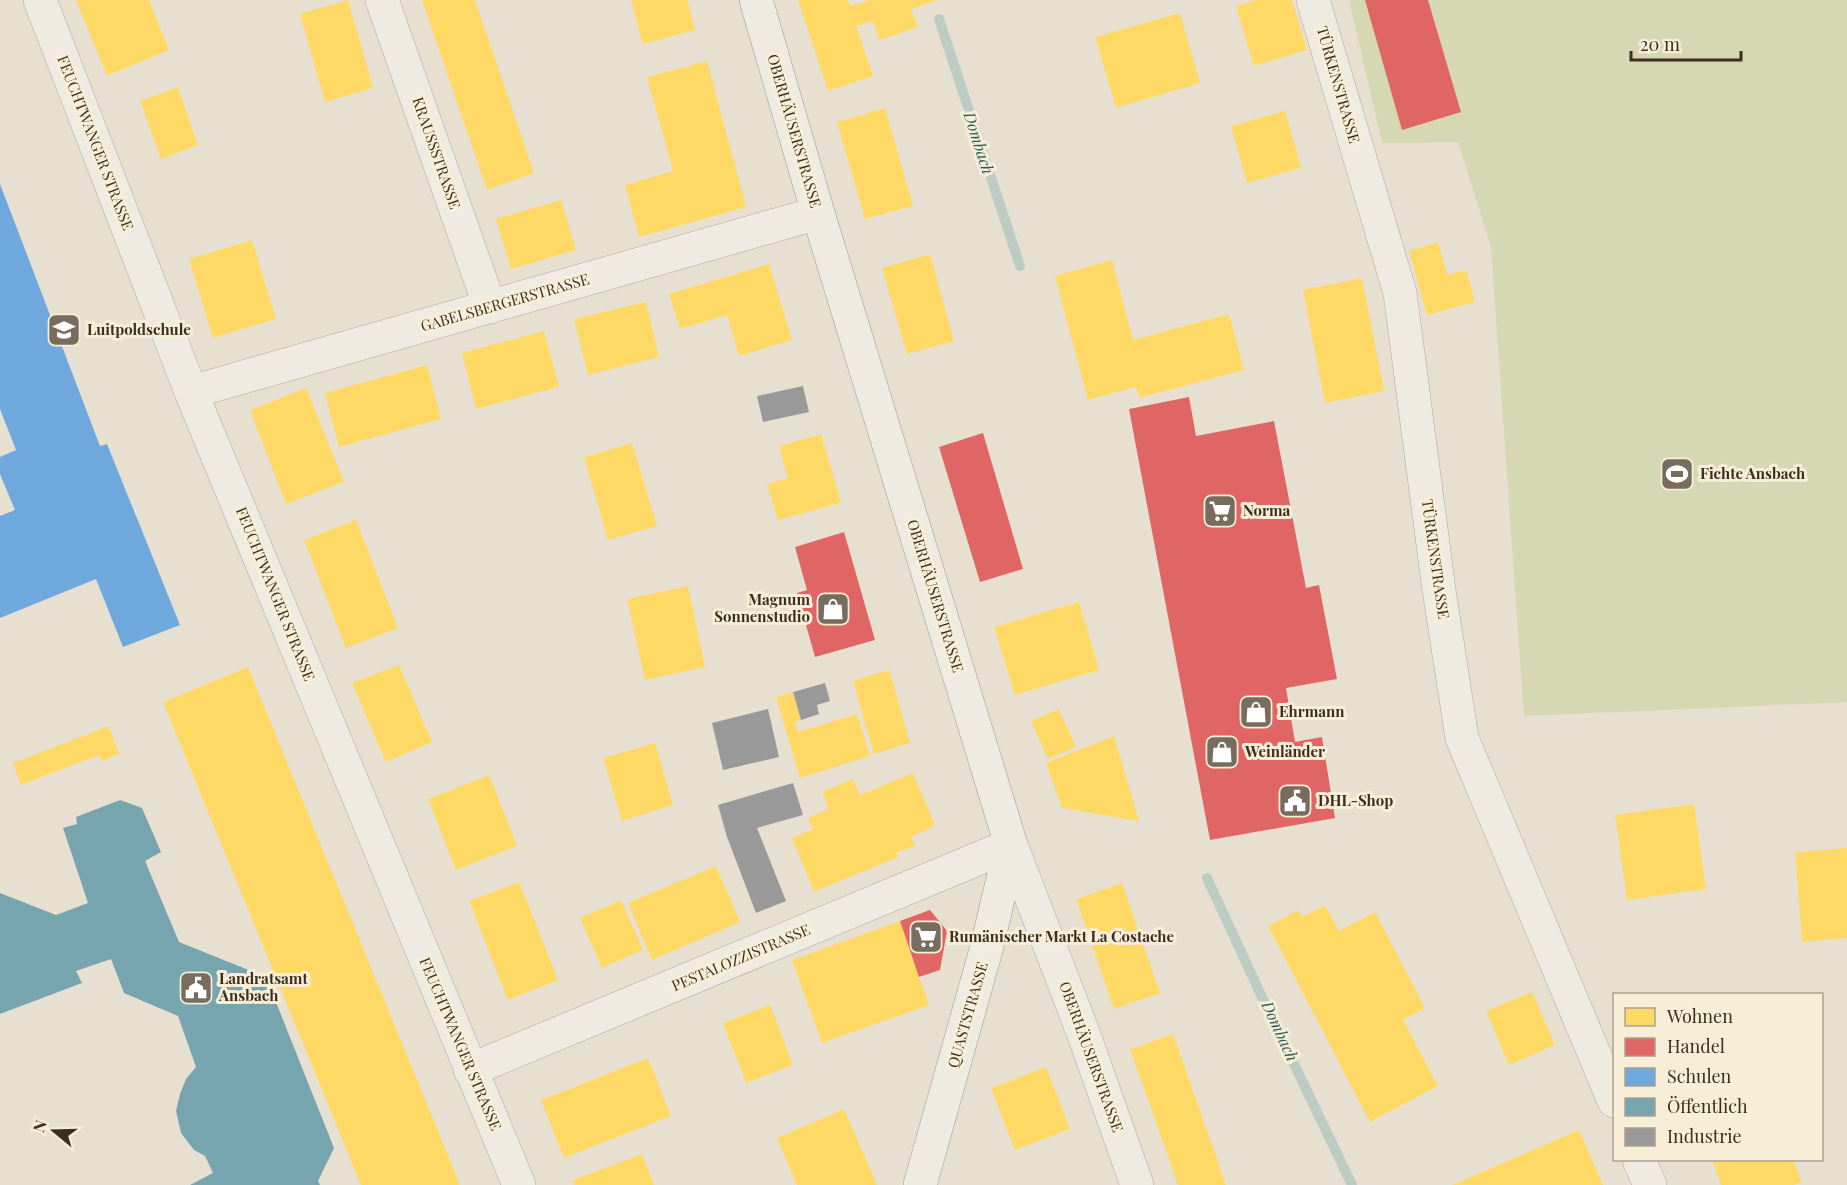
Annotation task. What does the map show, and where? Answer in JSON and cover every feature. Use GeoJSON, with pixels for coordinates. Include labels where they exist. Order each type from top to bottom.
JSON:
{"type":"FeatureCollection","features":[{"type":"Feature","properties":{"kind":"street","name":"FEUCHTWANGER STRASSE"},"geometry":{"type":"LineString","coordinates":[[40,0],[191,392],[519,1185]]}},
{"type":"Feature","properties":{"kind":"street","name":"KRAUSSSTRASSE"},"geometry":{"type":"LineString","coordinates":[[382,0],[490,307]]}},
{"type":"Feature","properties":{"kind":"street","name":"OBERHÄUSERSTRASSE"},"geometry":{"type":"LineString","coordinates":[[756,0],[818,213],[1011,845],[1084,1035],[1137,1185]]}},
{"type":"Feature","properties":{"kind":"street","name":"TÜRKENSTRASSE"},"geometry":{"type":"LineString","coordinates":[[1313,0],[1400,293],[1438,590],[1462,738],[1613,1099]]}},
{"type":"Feature","properties":{"kind":"street","name":"GABELSBERGERSTRASSE"},"geometry":{"type":"LineString","coordinates":[[191,392],[818,213]]}},
{"type":"Feature","properties":{"kind":"street","name":"PESTALOZZISTRASSE"},"geometry":{"type":"LineString","coordinates":[[470,1070],[1011,845]]}},
{"type":"Feature","properties":{"kind":"street","name":"QUASTSTRASSE"},"geometry":{"type":"LineString","coordinates":[[920,1185],[986,950],[1011,845]]}},
{"type":"Feature","properties":{"kind":"street"},"geometry":{"type":"LineString","coordinates":[[1639,1161],[1650,1185]]}},
{"type":"Feature","properties":{"kind":"green space","name":"Fichte Ansbach"},"geometry":{"type":"Polygon","coordinates":[[[1349,0],[1847,0],[1847,702],[1524,716],[1491,247],[1458,142],[1382,143],[1349,0]]]}},
{"type":"Feature","properties":{"kind":"building: Wohnen"},"geometry":{"type":"Polygon","coordinates":[[[76,0],[149,0],[169,50],[107,76],[76,0]]]}},
{"type":"Feature","properties":{"kind":"building: Wohnen"},"geometry":{"type":"Polygon","coordinates":[[[348,0],[373,88],[325,102],[300,14],[348,0]]]}},
{"type":"Feature","properties":{"kind":"building: Wohnen"},"geometry":{"type":"Polygon","coordinates":[[[422,0],[475,0],[534,173],[487,190],[422,0]]]}},
{"type":"Feature","properties":{"kind":"building: Wohnen"},"geometry":{"type":"Polygon","coordinates":[[[631,0],[687,0],[695,30],[643,44],[631,0]]]}},
{"type":"Feature","properties":{"kind":"building: Wohnen"},"geometry":{"type":"Polygon","coordinates":[[[798,0],[848,0],[850,6],[870,0],[937,0],[911,9],[918,27],[879,40],[873,21],[856,26],[873,76],[828,91],[798,0]]]}},
{"type":"Feature","properties":{"kind":"building: Wohnen"},"geometry":{"type":"Polygon","coordinates":[[[1256,0],[1292,0],[1307,50],[1254,66],[1236,6],[1256,0]]]}},
{"type":"Feature","properties":{"kind":"building: Wohnen"},"geometry":{"type":"Polygon","coordinates":[[[1180,13],[1200,83],[1116,108],[1095,37],[1180,13]]]}},
{"type":"Feature","properties":{"kind":"building: Wohnen"},"geometry":{"type":"Polygon","coordinates":[[[707,61],[746,207],[639,237],[625,185],[673,171],[647,77],[707,61]]]}},
{"type":"Feature","properties":{"kind":"building: Wohnen"},"geometry":{"type":"Polygon","coordinates":[[[178,87],[198,145],[161,159],[140,101],[178,87]]]}},
{"type":"Feature","properties":{"kind":"building: Wohnen"},"geometry":{"type":"Polygon","coordinates":[[[885,108],[913,206],[865,219],[837,122],[885,108]]]}},
{"type":"Feature","properties":{"kind":"building: Wohnen"},"geometry":{"type":"Polygon","coordinates":[[[1285,111],[1301,168],[1247,183],[1231,126],[1285,111]]]}},
{"type":"Feature","properties":{"kind":"building: Wohnen"},"geometry":{"type":"Polygon","coordinates":[[[561,200],[576,250],[511,269],[496,219],[561,200]]]}},
{"type":"Feature","properties":{"kind":"building: Wohnen"},"geometry":{"type":"Polygon","coordinates":[[[252,240],[276,319],[213,338],[189,259],[252,240]]]}},
{"type":"Feature","properties":{"kind":"building: Wohnen"},"geometry":{"type":"Polygon","coordinates":[[[1438,242],[1447,275],[1466,270],[1475,302],[1427,315],[1409,251],[1438,242]]]}},
{"type":"Feature","properties":{"kind":"building: Wohnen"},"geometry":{"type":"Polygon","coordinates":[[[930,254],[954,341],[907,354],[882,268],[930,254]]]}},
{"type":"Feature","properties":{"kind":"building: Wohnen"},"geometry":{"type":"Polygon","coordinates":[[[1112,260],[1133,340],[1229,314],[1244,370],[1139,398],[1136,387],[1088,400],[1055,276],[1112,260]]]}},
{"type":"Feature","properties":{"kind":"building: Wohnen"},"geometry":{"type":"Polygon","coordinates":[[[769,264],[792,340],[739,356],[727,315],[680,329],[669,294],[769,264]]]}},
{"type":"Feature","properties":{"kind":"building: Wohnen"},"geometry":{"type":"Polygon","coordinates":[[[1362,278],[1384,391],[1325,403],[1303,290],[1362,278]]]}},
{"type":"Feature","properties":{"kind":"building: Wohnen"},"geometry":{"type":"Polygon","coordinates":[[[646,302],[659,357],[588,375],[574,319],[646,302]]]}},
{"type":"Feature","properties":{"kind":"building: Wohnen"},"geometry":{"type":"Polygon","coordinates":[[[544,331],[559,387],[476,409],[462,353],[544,331]]]}},
{"type":"Feature","properties":{"kind":"building: Wohnen"},"geometry":{"type":"Polygon","coordinates":[[[427,365],[441,419],[339,447],[325,393],[427,365]]]}},
{"type":"Feature","properties":{"kind":"building: Wohnen"},"geometry":{"type":"Polygon","coordinates":[[[306,388],[344,482],[286,504],[250,410],[306,388]]]}},
{"type":"Feature","properties":{"kind":"building: Wohnen"},"geometry":{"type":"Polygon","coordinates":[[[821,434],[841,503],[778,520],[767,484],[788,478],[779,446],[821,434]]]}},
{"type":"Feature","properties":{"kind":"building: Wohnen"},"geometry":{"type":"Polygon","coordinates":[[[632,443],[657,526],[608,540],[584,457],[632,443]]]}},
{"type":"Feature","properties":{"kind":"building: Wohnen"},"geometry":{"type":"Polygon","coordinates":[[[356,520],[398,628],[346,648],[304,540],[356,520]]]}},
{"type":"Feature","properties":{"kind":"building: Wohnen"},"geometry":{"type":"Polygon","coordinates":[[[688,586],[705,667],[645,680],[627,599],[688,586]]]}},
{"type":"Feature","properties":{"kind":"building: Wohnen"},"geometry":{"type":"Polygon","coordinates":[[[1079,602],[1099,670],[1015,695],[994,627],[1079,602]]]}},
{"type":"Feature","properties":{"kind":"building: Wohnen"},"geometry":{"type":"Polygon","coordinates":[[[399,665],[432,742],[386,762],[352,683],[399,665]]]}},
{"type":"Feature","properties":{"kind":"building: Wohnen"},"geometry":{"type":"Polygon","coordinates":[[[248,667],[460,1185],[361,1185],[163,702],[248,667]]]}},
{"type":"Feature","properties":{"kind":"building: Wohnen"},"geometry":{"type":"Polygon","coordinates":[[[889,670],[910,743],[874,754],[853,681],[889,670]]]}},
{"type":"Feature","properties":{"kind":"building: Wohnen"},"geometry":{"type":"Polygon","coordinates":[[[793,692],[801,720],[795,722],[798,732],[857,714],[870,756],[800,778],[776,697],[793,692]]]}},
{"type":"Feature","properties":{"kind":"building: Wohnen"},"geometry":{"type":"Polygon","coordinates":[[[1059,709],[1076,747],[1048,759],[1031,721],[1059,709]]]}},
{"type":"Feature","properties":{"kind":"building: Wohnen"},"geometry":{"type":"Polygon","coordinates":[[[109,726],[119,754],[102,761],[99,755],[21,785],[13,763],[109,726]]]}},
{"type":"Feature","properties":{"kind":"building: Wohnen"},"geometry":{"type":"Polygon","coordinates":[[[1114,736],[1139,821],[1062,808],[1046,763],[1114,736]]]}},
{"type":"Feature","properties":{"kind":"building: Wohnen"},"geometry":{"type":"Polygon","coordinates":[[[655,743],[673,805],[622,821],[603,758],[655,743]]]}},
{"type":"Feature","properties":{"kind":"building: Wohnen"},"geometry":{"type":"Polygon","coordinates":[[[913,773],[935,826],[911,837],[915,846],[896,853],[898,857],[814,892],[792,838],[813,829],[808,818],[829,809],[822,792],[853,779],[860,795],[913,773]]]}},
{"type":"Feature","properties":{"kind":"building: Wohnen"},"geometry":{"type":"Polygon","coordinates":[[[489,775],[517,846],[456,870],[428,799],[489,775]]]}},
{"type":"Feature","properties":{"kind":"building: Wohnen"},"geometry":{"type":"Polygon","coordinates":[[[1694,804],[1706,889],[1627,900],[1615,815],[1694,804]]]}},
{"type":"Feature","properties":{"kind":"building: Wohnen"},"geometry":{"type":"Polygon","coordinates":[[[1847,848],[1847,938],[1802,942],[1795,852],[1847,848]]]}},
{"type":"Feature","properties":{"kind":"building: Wohnen"},"geometry":{"type":"Polygon","coordinates":[[[716,866],[740,922],[652,960],[628,903],[716,866]]]}},
{"type":"Feature","properties":{"kind":"building: Wohnen"},"geometry":{"type":"Polygon","coordinates":[[[519,882],[558,980],[508,1000],[469,901],[519,882]]]}},
{"type":"Feature","properties":{"kind":"building: Wohnen"},"geometry":{"type":"Polygon","coordinates":[[[1122,883],[1160,993],[1114,1009],[1076,899],[1122,883]]]}},
{"type":"Feature","properties":{"kind":"building: Wohnen"},"geometry":{"type":"Polygon","coordinates":[[[621,900],[643,950],[602,968],[580,918],[621,900]]]}},
{"type":"Feature","properties":{"kind":"building: Wohnen"},"geometry":{"type":"Polygon","coordinates":[[[1325,905],[1339,931],[1375,912],[1425,1008],[1403,1020],[1438,1086],[1370,1122],[1268,926],[1298,910],[1302,917],[1325,905]]]}},
{"type":"Feature","properties":{"kind":"building: Wohnen"},"geometry":{"type":"Polygon","coordinates":[[[900,921],[929,1005],[822,1043],[792,960],[900,921]]]}},
{"type":"Feature","properties":{"kind":"building: Wohnen"},"geometry":{"type":"Polygon","coordinates":[[[1532,992],[1555,1045],[1509,1065],[1486,1011],[1532,992]]]}},
{"type":"Feature","properties":{"kind":"building: Wohnen"},"geometry":{"type":"Polygon","coordinates":[[[770,1005],[793,1065],[746,1083],[723,1023],[770,1005]]]}},
{"type":"Feature","properties":{"kind":"building: Wohnen"},"geometry":{"type":"Polygon","coordinates":[[[1173,1034],[1226,1185],[1178,1185],[1130,1049],[1173,1034]]]}},
{"type":"Feature","properties":{"kind":"building: Wohnen"},"geometry":{"type":"Polygon","coordinates":[[[648,1058],[671,1116],[564,1158],[541,1100],[648,1058]]]}},
{"type":"Feature","properties":{"kind":"building: Wohnen"},"geometry":{"type":"Polygon","coordinates":[[[1046,1067],[1070,1129],[1015,1150],[991,1088],[1046,1067]]]}},
{"type":"Feature","properties":{"kind":"building: Wohnen"},"geometry":{"type":"Polygon","coordinates":[[[844,1109],[877,1185],[797,1185],[777,1138],[844,1109]]]}},
{"type":"Feature","properties":{"kind":"building: Wohnen"},"geometry":{"type":"Polygon","coordinates":[[[1579,1130],[1603,1185],[1452,1185],[1579,1130]]]}},
{"type":"Feature","properties":{"kind":"building: Wohnen"},"geometry":{"type":"Polygon","coordinates":[[[642,1154],[654,1185],[575,1185],[573,1180],[642,1154]]]}},
{"type":"Feature","properties":{"kind":"building: Wohnen"},"geometry":{"type":"Polygon","coordinates":[[[1712,1161],[1793,1161],[1802,1182],[1794,1185],[1721,1185],[1712,1161]]]}},
{"type":"Feature","properties":{"kind":"building: Handel"},"geometry":{"type":"Polygon","coordinates":[[[1365,0],[1428,0],[1461,112],[1402,130],[1365,0]]]}},
{"type":"Feature","properties":{"kind":"building: Handel","name":"Norma"},"geometry":{"type":"Polygon","coordinates":[[[1189,397],[1196,436],[1274,421],[1306,588],[1319,585],[1337,679],[1286,688],[1295,742],[1322,737],[1335,818],[1210,840],[1129,409],[1189,397]]]}},
{"type":"Feature","properties":{"kind":"building: Handel"},"geometry":{"type":"Polygon","coordinates":[[[983,433],[1023,569],[980,582],[939,447],[983,433]]]}},
{"type":"Feature","properties":{"kind":"building: Handel"},"geometry":{"type":"Polygon","coordinates":[[[844,532],[875,640],[815,657],[797,593],[807,590],[795,547],[844,532]]]}},
{"type":"Feature","properties":{"kind":"building: Handel"},"geometry":{"type":"Polygon","coordinates":[[[930,910],[947,931],[940,970],[919,977],[900,921],[930,910]]]}},
{"type":"Feature","properties":{"kind":"building: Schulen"},"geometry":{"type":"Polygon","coordinates":[[[0,184],[100,446],[107,444],[180,625],[123,647],[96,579],[0,618],[0,516],[15,510],[0,474],[0,457],[16,450],[0,409],[0,184]]]}},
{"type":"Feature","properties":{"kind":"building: Öffentlich","name":"Landratsamt Ansbach"},"geometry":{"type":"Polygon","coordinates":[[[120,800],[142,808],[161,852],[145,861],[179,942],[266,977],[334,1148],[318,1181],[320,1185],[190,1185],[213,1173],[205,1156],[194,1150],[181,1133],[176,1111],[186,1079],[196,1067],[178,1016],[124,993],[111,959],[76,971],[82,983],[0,1014],[0,893],[56,915],[88,903],[63,828],[77,824],[76,817],[120,800]]]}},
{"type":"Feature","properties":{"kind":"building: Industrie"},"geometry":{"type":"Polygon","coordinates":[[[803,386],[809,412],[763,422],[757,396],[803,386]]]}},
{"type":"Feature","properties":{"kind":"building: Industrie"},"geometry":{"type":"Polygon","coordinates":[[[825,683],[830,701],[817,705],[819,714],[801,720],[793,692],[825,683]]]}},
{"type":"Feature","properties":{"kind":"building: Industrie"},"geometry":{"type":"Polygon","coordinates":[[[768,709],[779,757],[723,770],[712,723],[768,709]]]}},
{"type":"Feature","properties":{"kind":"building: Industrie"},"geometry":{"type":"Polygon","coordinates":[[[793,783],[803,815],[757,828],[786,901],[756,913],[727,837],[718,805],[793,783]]]}},
{"type":"Feature","properties":{"kind":"waterway","name":"Dombach"},"geometry":{"type":"LineString","coordinates":[[939,19],[1020,266]]}},
{"type":"Feature","properties":{"kind":"waterway","name":"Dombach"},"geometry":{"type":"LineString","coordinates":[[1207,878],[1352,1185]]}},
{"type":"Feature","properties":{"kind":"place","name":"Luitpoldschule"},"geometry":{"type":"Point","coordinates":[64,330]}},
{"type":"Feature","properties":{"kind":"place","name":"Fichte Ansbach"},"geometry":{"type":"Point","coordinates":[1677,474]}},
{"type":"Feature","properties":{"kind":"place","name":"Norma"},"geometry":{"type":"Point","coordinates":[1220,511]}},
{"type":"Feature","properties":{"kind":"place","name":"Magnum Sonnenstudio"},"geometry":{"type":"Point","coordinates":[833,609]}},
{"type":"Feature","properties":{"kind":"place","name":"Ehrmann"},"geometry":{"type":"Point","coordinates":[1256,712]}},
{"type":"Feature","properties":{"kind":"place","name":"Weinländer"},"geometry":{"type":"Point","coordinates":[1222,752]}},
{"type":"Feature","properties":{"kind":"place","name":"DHL-Shop"},"geometry":{"type":"Point","coordinates":[1295,801]}},
{"type":"Feature","properties":{"kind":"place","name":"Rumänischer Markt La Costache"},"geometry":{"type":"Point","coordinates":[926,937]}},
{"type":"Feature","properties":{"kind":"place","name":"Landratsamt Ansbach"},"geometry":{"type":"Point","coordinates":[196,988]}}]}
